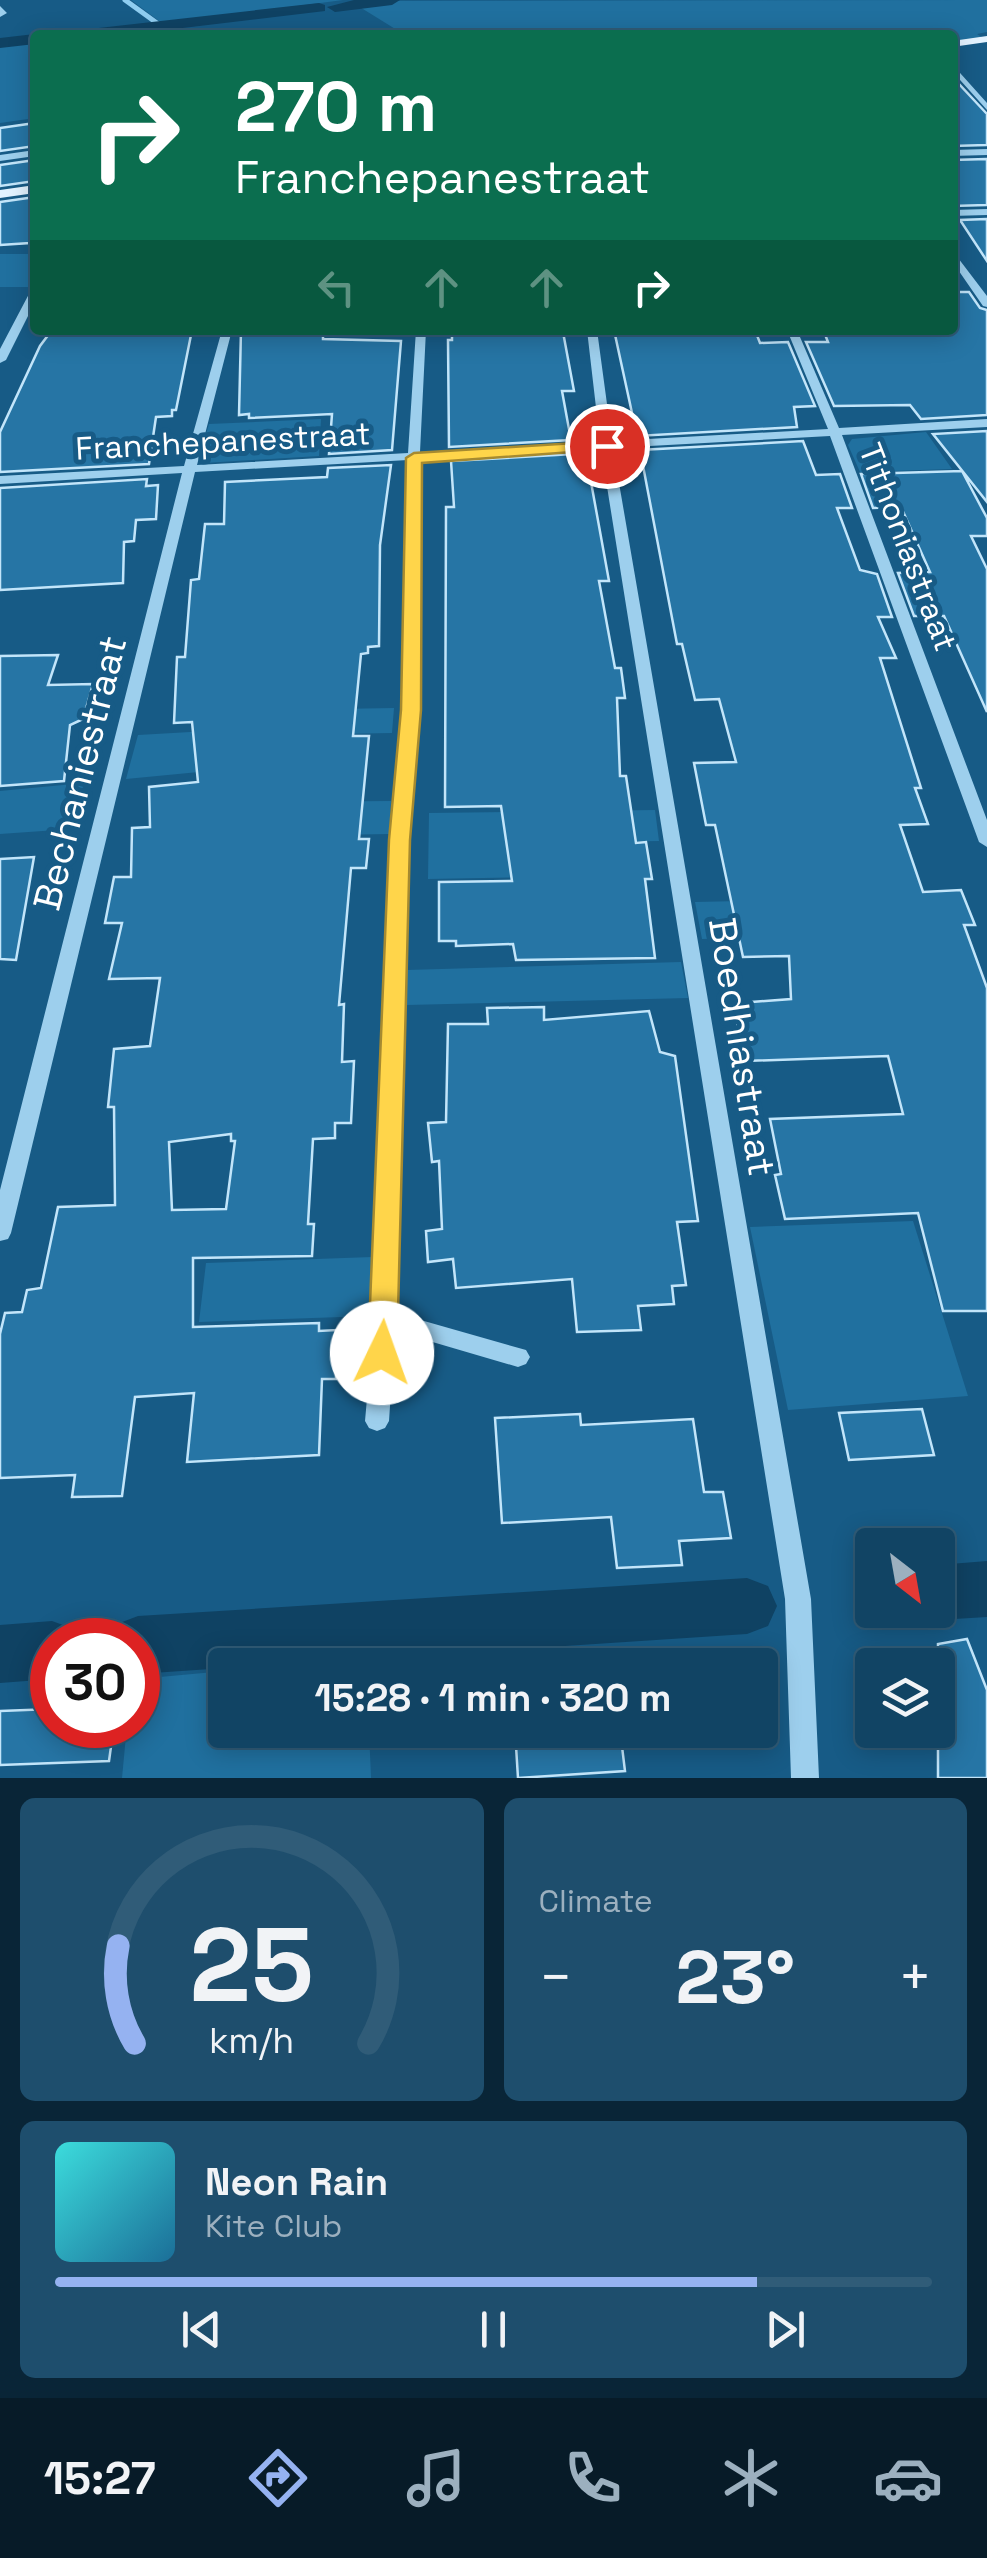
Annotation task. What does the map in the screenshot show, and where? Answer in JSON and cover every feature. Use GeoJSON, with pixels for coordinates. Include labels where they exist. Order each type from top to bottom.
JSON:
{"type":"FeatureCollection","features":[{"type":"Feature","properties":{"kind":"main road"},"geometry":{"type":"LineString","coordinates":[[958,46],[987,39]]}},
{"type":"Feature","properties":{"kind":"main road"},"geometry":{"type":"LineString","coordinates":[[958,48],[987,47]]}},
{"type":"Feature","properties":{"kind":"main road"},"geometry":{"type":"LineString","coordinates":[[0,184],[30,180]]}},
{"type":"Feature","properties":{"kind":"main road"},"geometry":{"type":"LineString","coordinates":[[0,194],[30,189]]}},
{"type":"Feature","properties":{"kind":"street"},"geometry":{"type":"LineString","coordinates":[[958,73],[987,108]]}},
{"type":"Feature","properties":{"kind":"street"},"geometry":{"type":"LineString","coordinates":[[958,154],[987,152]]}},
{"type":"Feature","properties":{"kind":"street"},"geometry":{"type":"LineString","coordinates":[[0,158],[30,154]]}},
{"type":"Feature","properties":{"kind":"street"},"geometry":{"type":"LineString","coordinates":[[958,213],[987,212]]}},
{"type":"Feature","properties":{"kind":"street"},"geometry":{"type":"LineString","coordinates":[[958,262],[987,304]]}},
{"type":"Feature","properties":{"kind":"street"},"geometry":{"type":"LineString","coordinates":[[0,360],[30,302]]}},
{"type":"Feature","properties":{"kind":"street","name":"Bechaniestraat"},"geometry":{"type":"LineString","coordinates":[[0,1232],[188,470],[226,335]]}},
{"type":"Feature","properties":{"kind":"street"},"geometry":{"type":"LineString","coordinates":[[377,1421],[385,1319],[400,840],[412,693],[414,458],[421,335]]}},
{"type":"Feature","properties":{"kind":"street","name":"Boedhiastraat"},"geometry":{"type":"LineString","coordinates":[[593,335],[607,446],[798,1599],[805,1778]]}},
{"type":"Feature","properties":{"kind":"street","name":"Tithoniastraat"},"geometry":{"type":"LineString","coordinates":[[794,335],[982,816],[987,842]]}},
{"type":"Feature","properties":{"kind":"street","name":"Franchepanestraat"},"geometry":{"type":"LineString","coordinates":[[0,480],[987,423]]}},
{"type":"Feature","properties":{"kind":"street"},"geometry":{"type":"LineString","coordinates":[[385,1319],[518,1357]]}},
{"type":"Feature","properties":{"kind":"shaded area"},"geometry":{"type":"Polygon","coordinates":[[[131,0],[343,0],[163,24],[131,0]]]}},
{"type":"Feature","properties":{"kind":"shaded area"},"geometry":{"type":"Polygon","coordinates":[[[987,0],[987,32],[977,34],[983,38],[958,41],[958,30],[397,30],[350,1],[987,0]]]}},
{"type":"Feature","properties":{"kind":"shaded area"},"geometry":{"type":"Polygon","coordinates":[[[30,43],[30,119],[0,123],[0,46],[30,43]]]}},
{"type":"Feature","properties":{"kind":"shaded area"},"geometry":{"type":"Polygon","coordinates":[[[0,254],[30,254],[30,287],[0,287],[0,254]]]}},
{"type":"Feature","properties":{"kind":"shaded area"},"geometry":{"type":"Polygon","coordinates":[[[321,419],[319,456],[205,463],[199,457],[209,424],[321,419]]]}},
{"type":"Feature","properties":{"kind":"shaded area"},"geometry":{"type":"Polygon","coordinates":[[[926,432],[952,469],[860,472],[848,445],[852,439],[926,432]]]}},
{"type":"Feature","properties":{"kind":"shaded area"},"geometry":{"type":"Polygon","coordinates":[[[394,708],[392,733],[277,735],[272,765],[126,779],[138,735],[277,727],[280,710],[394,708]]]}},
{"type":"Feature","properties":{"kind":"shaded area"},"geometry":{"type":"Polygon","coordinates":[[[84,783],[71,829],[0,834],[0,791],[84,783]]]}},
{"type":"Feature","properties":{"kind":"shaded area"},"geometry":{"type":"Polygon","coordinates":[[[391,801],[390,834],[268,836],[273,802],[391,801]]]}},
{"type":"Feature","properties":{"kind":"shaded area"},"geometry":{"type":"Polygon","coordinates":[[[655,810],[659,841],[541,843],[543,877],[428,879],[429,813],[655,810]]]}},
{"type":"Feature","properties":{"kind":"shaded area"},"geometry":{"type":"Polygon","coordinates":[[[830,899],[840,936],[702,939],[695,902],[830,899]]]}},
{"type":"Feature","properties":{"kind":"shaded area"},"geometry":{"type":"Polygon","coordinates":[[[681,962],[688,998],[407,1005],[407,970],[681,962]]]}},
{"type":"Feature","properties":{"kind":"shaded area"},"geometry":{"type":"Polygon","coordinates":[[[913,1221],[968,1396],[788,1410],[750,1227],[913,1221]]]}},
{"type":"Feature","properties":{"kind":"shaded area"},"geometry":{"type":"Polygon","coordinates":[[[372,1257],[371,1316],[199,1322],[206,1263],[372,1257]]]}},
{"type":"Feature","properties":{"kind":"shaded area"},"geometry":{"type":"Polygon","coordinates":[[[208,1673],[208,1748],[370,1748],[371,1778],[122,1778],[125,1748],[160,1748],[160,1677],[208,1673]]]}},
{"type":"Feature","properties":{"kind":"building"},"geometry":{"type":"Polygon","coordinates":[[[958,83],[987,114],[987,145],[958,146],[958,83]]]}},
{"type":"Feature","properties":{"kind":"building"},"geometry":{"type":"Polygon","coordinates":[[[30,124],[30,147],[0,151],[0,128],[30,124]]]}},
{"type":"Feature","properties":{"kind":"building"},"geometry":{"type":"Polygon","coordinates":[[[987,159],[987,205],[958,206],[958,160],[987,159]]]}},
{"type":"Feature","properties":{"kind":"building"},"geometry":{"type":"Polygon","coordinates":[[[30,161],[30,182],[0,186],[0,165],[30,161]]]}},
{"type":"Feature","properties":{"kind":"building"},"geometry":{"type":"Polygon","coordinates":[[[30,198],[30,243],[0,245],[0,202],[30,198]]]}},
{"type":"Feature","properties":{"kind":"building"},"geometry":{"type":"Polygon","coordinates":[[[987,219],[987,261],[960,220],[987,219]]]}},
{"type":"Feature","properties":{"kind":"building"},"geometry":{"type":"Polygon","coordinates":[[[958,292],[969,292],[980,308],[987,310],[987,415],[921,419],[910,405],[834,406],[806,342],[828,342],[825,335],[958,335],[958,292]]]}},
{"type":"Feature","properties":{"kind":"building"},"geometry":{"type":"Polygon","coordinates":[[[48,335],[191,335],[176,410],[172,410],[172,416],[156,417],[149,464],[0,472],[0,432],[48,335]]]}},
{"type":"Feature","properties":{"kind":"building"},"geometry":{"type":"Polygon","coordinates":[[[241,335],[323,335],[323,339],[401,341],[392,450],[329,454],[332,414],[249,418],[249,414],[239,415],[241,335]]]}},
{"type":"Feature","properties":{"kind":"building"},"geometry":{"type":"Polygon","coordinates":[[[452,335],[564,335],[574,391],[562,391],[571,440],[449,447],[448,340],[452,340],[452,335]]]}},
{"type":"Feature","properties":{"kind":"building"},"geometry":{"type":"Polygon","coordinates":[[[615,335],[757,335],[760,343],[788,342],[815,406],[794,407],[797,427],[637,436],[615,335]]]}},
{"type":"Feature","properties":{"kind":"building"},"geometry":{"type":"Polygon","coordinates":[[[987,431],[987,502],[933,434],[987,431]]]}},
{"type":"Feature","properties":{"kind":"building"},"geometry":{"type":"Polygon","coordinates":[[[803,441],[816,475],[840,474],[852,508],[837,508],[860,570],[877,574],[892,617],[878,617],[896,658],[880,658],[921,788],[915,788],[928,824],[900,825],[923,892],[961,890],[975,925],[964,925],[987,988],[987,1311],[943,1311],[918,1213],[785,1219],[775,1175],[781,1174],[770,1119],[903,1114],[888,1056],[746,1061],[737,1022],[743,1022],[739,1003],[791,999],[789,956],[743,957],[715,825],[706,825],[694,763],[736,762],[719,699],[695,700],[682,644],[677,644],[640,450],[803,441]]]}},
{"type":"Feature","properties":{"kind":"building"},"geometry":{"type":"Polygon","coordinates":[[[574,454],[575,460],[587,460],[609,581],[599,581],[615,668],[621,668],[625,698],[617,698],[620,776],[626,776],[636,843],[646,842],[652,879],[645,879],[655,958],[516,960],[513,944],[456,946],[456,941],[439,941],[439,882],[512,881],[501,806],[445,807],[446,507],[454,507],[451,461],[574,454]]]}},
{"type":"Feature","properties":{"kind":"building"},"geometry":{"type":"Polygon","coordinates":[[[391,465],[380,545],[379,646],[368,647],[368,653],[361,654],[353,736],[369,736],[359,839],[369,839],[366,868],[351,868],[339,1005],[344,1004],[342,1062],[354,1061],[351,1123],[335,1123],[335,1138],[313,1139],[308,1224],[314,1224],[312,1256],[193,1258],[193,1327],[319,1323],[319,1331],[337,1330],[336,1379],[322,1379],[319,1455],[187,1462],[194,1393],[135,1397],[122,1496],[72,1497],[75,1475],[0,1478],[0,1334],[5,1313],[22,1312],[27,1290],[41,1288],[58,1207],[115,1205],[114,1107],[108,1107],[114,1049],[150,1046],[160,978],[109,979],[122,923],[105,923],[114,877],[131,877],[132,828],[150,827],[149,787],[198,782],[192,722],[174,723],[177,657],[185,657],[191,580],[199,579],[205,524],[224,524],[225,482],[327,477],[328,468],[391,465]],[[231,1134],[169,1142],[172,1210],[226,1209],[235,1141],[231,1141],[231,1134]]]}},
{"type":"Feature","properties":{"kind":"building"},"geometry":{"type":"Polygon","coordinates":[[[962,471],[987,518],[987,536],[971,536],[987,569],[987,712],[944,616],[914,616],[898,573],[930,572],[901,507],[873,508],[861,474],[962,471]]]}},
{"type":"Feature","properties":{"kind":"building"},"geometry":{"type":"Polygon","coordinates":[[[147,479],[146,486],[158,485],[156,519],[136,520],[134,541],[124,542],[123,583],[0,590],[0,488],[147,479]]]}},
{"type":"Feature","properties":{"kind":"building"},"geometry":{"type":"Polygon","coordinates":[[[58,655],[48,685],[93,684],[83,719],[70,725],[64,781],[0,786],[0,656],[58,655]]]}},
{"type":"Feature","properties":{"kind":"building"},"geometry":{"type":"Polygon","coordinates":[[[34,857],[16,960],[0,959],[0,859],[34,857]]]}},
{"type":"Feature","properties":{"kind":"building"},"geometry":{"type":"Polygon","coordinates":[[[544,1007],[544,1020],[649,1011],[660,1052],[675,1056],[698,1221],[677,1222],[686,1285],[672,1286],[674,1304],[638,1306],[641,1330],[577,1332],[572,1279],[456,1288],[453,1259],[428,1262],[426,1231],[442,1229],[439,1161],[432,1162],[428,1123],[446,1122],[448,1024],[488,1024],[487,1008],[544,1007]]]}},
{"type":"Feature","properties":{"kind":"building"},"geometry":{"type":"Polygon","coordinates":[[[922,1409],[934,1455],[849,1460],[839,1413],[922,1409]]]}},
{"type":"Feature","properties":{"kind":"building"},"geometry":{"type":"Polygon","coordinates":[[[580,1414],[581,1425],[693,1419],[704,1492],[723,1492],[731,1538],[679,1541],[682,1565],[617,1568],[611,1517],[502,1523],[495,1418],[580,1414]]]}},
{"type":"Feature","properties":{"kind":"building"},"geometry":{"type":"Polygon","coordinates":[[[967,1639],[987,1690],[987,1778],[938,1778],[938,1748],[955,1748],[955,1648],[938,1648],[938,1644],[967,1639]]]}},
{"type":"Feature","properties":{"kind":"building"},"geometry":{"type":"Polygon","coordinates":[[[30,1710],[30,1748],[111,1748],[109,1761],[0,1765],[0,1711],[30,1710]]]}},
{"type":"Feature","properties":{"kind":"building"},"geometry":{"type":"Polygon","coordinates":[[[516,1748],[622,1748],[625,1771],[518,1778],[516,1748]]]}},
{"type":"Feature","properties":{"kind":"waterway"},"geometry":{"type":"LineString","coordinates":[[125,0],[161,26]]}},
{"type":"Feature","properties":{"kind":"waterway"},"geometry":{"type":"LineString","coordinates":[[335,7],[392,0]]}},
{"type":"Feature","properties":{"kind":"waterway"},"geometry":{"type":"LineString","coordinates":[[125,30],[319,8]]}},
{"type":"Feature","properties":{"kind":"waterway"},"geometry":{"type":"LineString","coordinates":[[0,43],[30,40]]}},
{"type":"Feature","properties":{"kind":"waterway"},"geometry":{"type":"LineString","coordinates":[[955,1591],[987,1589]]}},
{"type":"Feature","properties":{"kind":"waterway"},"geometry":{"type":"LineString","coordinates":[[160,1644],[747,1606]]}},
{"type":"Feature","properties":{"kind":"waterway"},"geometry":{"type":"LineString","coordinates":[[0,1654],[30,1652]]}},
{"type":"Feature","properties":{"kind":"route"},"geometry":{"type":"LineString","coordinates":[[382,1353],[400,840],[411,710],[414,458],[607,446]]}}]}
